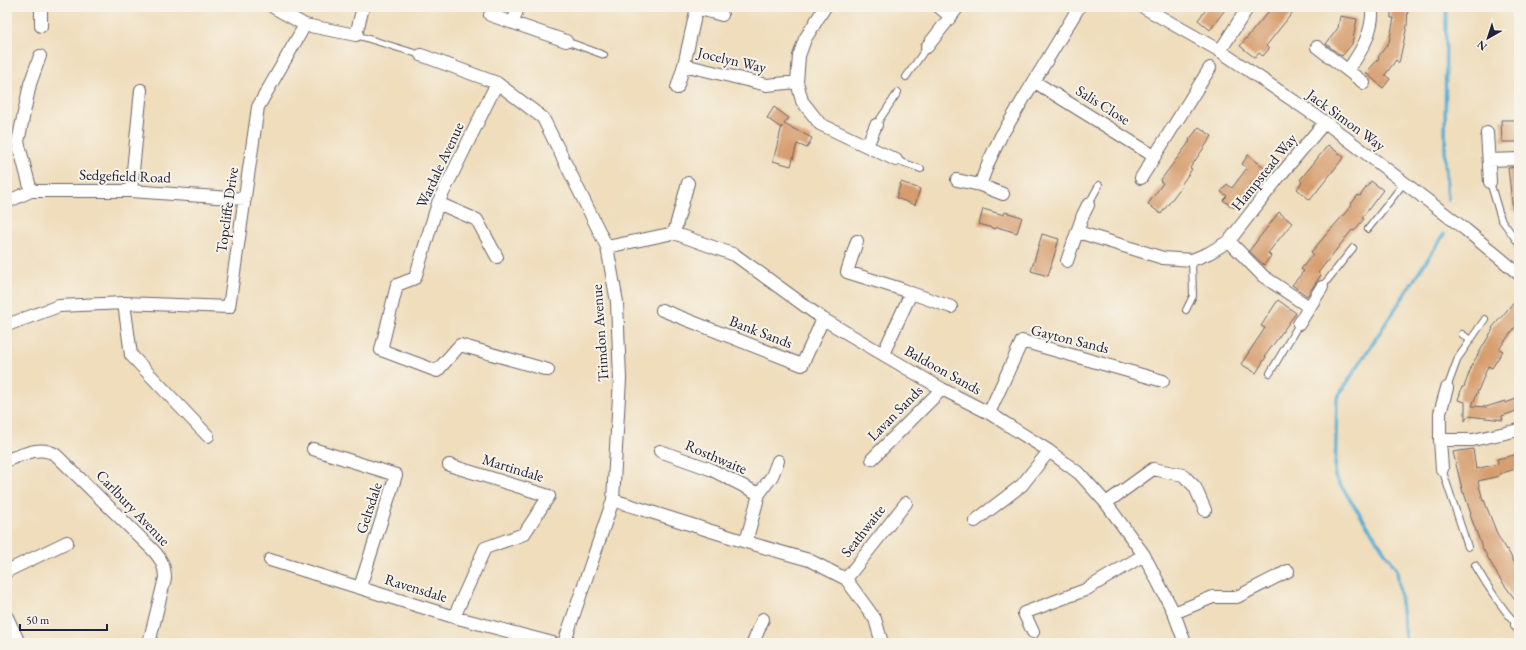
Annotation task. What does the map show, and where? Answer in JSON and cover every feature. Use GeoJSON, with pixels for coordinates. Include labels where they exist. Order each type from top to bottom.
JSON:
{"type":"FeatureCollection","features":[{"type":"Feature","properties":{"kind":"street"},"geometry":{"type":"LineString","coordinates":[[41,7],[41,26]]}},
{"type":"Feature","properties":{"kind":"street"},"geometry":{"type":"LineString","coordinates":[[273,7],[305,25],[356,35],[363,7]]}},
{"type":"Feature","properties":{"kind":"street"},"geometry":{"type":"LineString","coordinates":[[513,22],[518,7]]}},
{"type":"Feature","properties":{"kind":"street","name":"Jocelyn Way"},"geometry":{"type":"LineString","coordinates":[[677,88],[684,65],[697,7],[722,15]]}},
{"type":"Feature","properties":{"kind":"street"},"geometry":{"type":"LineString","coordinates":[[825,7],[805,40],[799,56],[796,82],[802,101],[820,124],[896,160]]}},
{"type":"Feature","properties":{"kind":"street"},"geometry":{"type":"LineString","coordinates":[[927,47],[954,12],[939,7]]}},
{"type":"Feature","properties":{"kind":"street"},"geometry":{"type":"LineString","coordinates":[[980,185],[1001,136],[1079,7]]}},
{"type":"Feature","properties":{"kind":"street","name":"Jack Simon Way"},"geometry":{"type":"LineString","coordinates":[[1143,7],[1220,51],[1324,122],[1429,201],[1519,274]]}},
{"type":"Feature","properties":{"kind":"street"},"geometry":{"type":"LineString","coordinates":[[1220,51],[1248,7]]}},
{"type":"Feature","properties":{"kind":"street"},"geometry":{"type":"LineString","coordinates":[[1348,70],[1361,52],[1369,33],[1373,15],[1372,7]]}},
{"type":"Feature","properties":{"kind":"street"},"geometry":{"type":"LineString","coordinates":[[490,15],[566,41]]}},
{"type":"Feature","properties":{"kind":"street","name":"Topcliffe Drive"},"geometry":{"type":"LineString","coordinates":[[124,303],[229,307],[258,107],[305,25]]}},
{"type":"Feature","properties":{"kind":"street"},"geometry":{"type":"LineString","coordinates":[[1317,47],[1364,83]]}},
{"type":"Feature","properties":{"kind":"street","name":"Trimdon Avenue"},"geometry":{"type":"LineString","coordinates":[[421,55],[496,83],[543,118],[607,247],[617,302],[620,379],[613,500],[564,643]]}},
{"type":"Feature","properties":{"kind":"street"},"geometry":{"type":"LineString","coordinates":[[31,191],[18,142],[30,84],[40,56]]}},
{"type":"Feature","properties":{"kind":"street","name":"Jocelyn Way"},"geometry":{"type":"LineString","coordinates":[[684,65],[767,85],[796,82]]}},
{"type":"Feature","properties":{"kind":"street"},"geometry":{"type":"LineString","coordinates":[[1141,178],[1210,68]]}},
{"type":"Feature","properties":{"kind":"street","name":"Salis Close"},"geometry":{"type":"LineString","coordinates":[[1035,82],[1154,156]]}},
{"type":"Feature","properties":{"kind":"street","name":"Wardale Avenue"},"geometry":{"type":"LineString","coordinates":[[496,83],[438,203],[415,278],[397,285],[381,350],[437,371],[460,345],[548,370]]}},
{"type":"Feature","properties":{"kind":"street"},"geometry":{"type":"LineString","coordinates":[[131,190],[141,90]]}},
{"type":"Feature","properties":{"kind":"street","name":"Hampstead Way"},"geometry":{"type":"LineString","coordinates":[[1078,232],[1163,258],[1192,260],[1209,253],[1229,241],[1324,122]]}},
{"type":"Feature","properties":{"kind":"street"},"geometry":{"type":"LineString","coordinates":[[867,146],[876,125]]}},
{"type":"Feature","properties":{"kind":"street"},"geometry":{"type":"LineString","coordinates":[[1487,133],[1490,182]]}},
{"type":"Feature","properties":{"kind":"street"},"geometry":{"type":"LineString","coordinates":[[1489,160],[1519,159]]}},
{"type":"Feature","properties":{"kind":"street"},"geometry":{"type":"LineString","coordinates":[[957,180],[980,185],[1003,194]]}},
{"type":"Feature","properties":{"kind":"street"},"geometry":{"type":"LineString","coordinates":[[674,234],[688,183]]}},
{"type":"Feature","properties":{"kind":"street","name":"Sedgefield Road"},"geometry":{"type":"LineString","coordinates":[[7,202],[31,191],[131,190],[245,199]]}},
{"type":"Feature","properties":{"kind":"street"},"geometry":{"type":"LineString","coordinates":[[438,203],[477,220],[496,257]]}},
{"type":"Feature","properties":{"kind":"street"},"geometry":{"type":"LineString","coordinates":[[1068,260],[1083,215],[1088,205]]}},
{"type":"Feature","properties":{"kind":"street","name":"Baldoon Sands"},"geometry":{"type":"LineString","coordinates":[[607,247],[674,234],[735,255],[822,319],[942,389],[989,414],[1049,451],[1080,474],[1106,503],[1144,555],[1174,613],[1185,643]]}},
{"type":"Feature","properties":{"kind":"street"},"geometry":{"type":"LineString","coordinates":[[857,241],[847,272],[952,307]]}},
{"type":"Feature","properties":{"kind":"street"},"geometry":{"type":"LineString","coordinates":[[1229,241],[1263,276],[1309,307]]}},
{"type":"Feature","properties":{"kind":"street"},"geometry":{"type":"LineString","coordinates":[[1299,324],[1322,287]]}},
{"type":"Feature","properties":{"kind":"street"},"geometry":{"type":"LineString","coordinates":[[883,354],[911,293]]}},
{"type":"Feature","properties":{"kind":"street"},"geometry":{"type":"LineString","coordinates":[[7,326],[59,306],[124,303],[131,355],[208,436]]}},
{"type":"Feature","properties":{"kind":"street","name":"Bank Sands"},"geometry":{"type":"LineString","coordinates":[[662,310],[802,365],[822,319]]}},
{"type":"Feature","properties":{"kind":"street","name":"Gayton Sands"},"geometry":{"type":"LineString","coordinates":[[989,414],[1022,341],[1162,381]]}},
{"type":"Feature","properties":{"kind":"street"},"geometry":{"type":"LineString","coordinates":[[1442,469],[1440,413],[1447,388]]}},
{"type":"Feature","properties":{"kind":"street","name":"Lavan Sands"},"geometry":{"type":"LineString","coordinates":[[872,459],[942,389]]}},
{"type":"Feature","properties":{"kind":"street"},"geometry":{"type":"LineString","coordinates":[[1440,440],[1474,440],[1519,430]]}},
{"type":"Feature","properties":{"kind":"street","name":"Geltsdale"},"geometry":{"type":"LineString","coordinates":[[313,450],[396,475],[360,587]]}},
{"type":"Feature","properties":{"kind":"street","name":"Carlbury Avenue"},"geometry":{"type":"LineString","coordinates":[[7,460],[34,451],[49,451],[56,454],[160,558],[165,571],[165,578],[149,643]]}},
{"type":"Feature","properties":{"kind":"street","name":"Rosthwaite"},"geometry":{"type":"LineString","coordinates":[[660,451],[710,469],[759,494]]}},
{"type":"Feature","properties":{"kind":"street"},"geometry":{"type":"LineString","coordinates":[[975,521],[1022,485],[1049,451]]}},
{"type":"Feature","properties":{"kind":"street","name":"Rosthwaite"},"geometry":{"type":"LineString","coordinates":[[746,542],[759,494],[772,476],[778,460]]}},
{"type":"Feature","properties":{"kind":"street","name":"Martindale"},"geometry":{"type":"LineString","coordinates":[[449,465],[549,496],[524,534],[485,548],[454,617]]}},
{"type":"Feature","properties":{"kind":"street"},"geometry":{"type":"LineString","coordinates":[[1106,503],[1153,469],[1183,475],[1195,487],[1205,510]]}},
{"type":"Feature","properties":{"kind":"street"},"geometry":{"type":"LineString","coordinates":[[613,500],[746,542],[809,560],[846,579],[875,619],[882,643]]}},
{"type":"Feature","properties":{"kind":"street","name":"Seathwaite"},"geometry":{"type":"LineString","coordinates":[[846,579],[906,503]]}},
{"type":"Feature","properties":{"kind":"street"},"geometry":{"type":"LineString","coordinates":[[7,571],[55,554],[67,542]]}},
{"type":"Feature","properties":{"kind":"street"},"geometry":{"type":"LineString","coordinates":[[1034,632],[1024,613],[1085,590],[1144,555]]}},
{"type":"Feature","properties":{"kind":"street","name":"Ravensdale"},"geometry":{"type":"LineString","coordinates":[[270,560],[454,617],[553,643]]}},
{"type":"Feature","properties":{"kind":"street"},"geometry":{"type":"LineString","coordinates":[[1174,613],[1213,597],[1237,596],[1288,571]]}},
{"type":"Feature","properties":{"kind":"street"},"geometry":{"type":"LineString","coordinates":[[7,616],[19,643]]}},
{"type":"Feature","properties":{"kind":"street"},"geometry":{"type":"LineString","coordinates":[[753,643],[763,619]]}},
{"type":"Feature","properties":{"kind":"lane"},"geometry":{"type":"LineString","coordinates":[[356,35],[421,55]]}},
{"type":"Feature","properties":{"kind":"lane"},"geometry":{"type":"LineString","coordinates":[[566,41],[604,55]]}},
{"type":"Feature","properties":{"kind":"lane"},"geometry":{"type":"LineString","coordinates":[[906,77],[927,47]]}},
{"type":"Feature","properties":{"kind":"lane"},"geometry":{"type":"LineString","coordinates":[[876,125],[898,92]]}},
{"type":"Feature","properties":{"kind":"lane"},"geometry":{"type":"LineString","coordinates":[[896,160],[921,169]]}},
{"type":"Feature","properties":{"kind":"lane"},"geometry":{"type":"LineString","coordinates":[[1490,182],[1501,219],[1519,244]]}},
{"type":"Feature","properties":{"kind":"lane"},"geometry":{"type":"LineString","coordinates":[[1368,229],[1404,183]]}},
{"type":"Feature","properties":{"kind":"lane"},"geometry":{"type":"LineString","coordinates":[[1088,205],[1099,185]]}},
{"type":"Feature","properties":{"kind":"lane"},"geometry":{"type":"LineString","coordinates":[[1322,287],[1353,248]]}},
{"type":"Feature","properties":{"kind":"lane"},"geometry":{"type":"LineString","coordinates":[[1186,310],[1193,296],[1192,260]]}},
{"type":"Feature","properties":{"kind":"lane"},"geometry":{"type":"LineString","coordinates":[[1447,388],[1458,358],[1485,319]]}},
{"type":"Feature","properties":{"kind":"lane"},"geometry":{"type":"LineString","coordinates":[[1270,373],[1299,324]]}},
{"type":"Feature","properties":{"kind":"lane"},"geometry":{"type":"LineString","coordinates":[[1462,334],[1470,340]]}},
{"type":"Feature","properties":{"kind":"lane"},"geometry":{"type":"LineString","coordinates":[[1442,469],[1468,547]]}},
{"type":"Feature","properties":{"kind":"lane"},"geometry":{"type":"LineString","coordinates":[[1475,565],[1488,588],[1502,608],[1518,626]]}},
{"type":"Feature","properties":{"kind":"building"},"geometry":{"type":"Polygon","coordinates":[[[1208,7],[1227,7],[1210,30],[1198,20],[1208,7]]]}},
{"type":"Feature","properties":{"kind":"building"},"geometry":{"type":"Polygon","coordinates":[[[1272,7],[1297,7],[1266,46],[1269,49],[1263,56],[1259,53],[1255,58],[1240,46],[1272,7]]]}},
{"type":"Feature","properties":{"kind":"building"},"geometry":{"type":"Polygon","coordinates":[[[1391,7],[1408,7],[1407,26],[1399,63],[1396,60],[1385,75],[1390,79],[1383,88],[1366,73],[1379,58],[1378,57],[1389,42],[1394,18],[1391,18],[1391,7]]]}},
{"type":"Feature","properties":{"kind":"building"},"geometry":{"type":"Polygon","coordinates":[[[1340,16],[1357,19],[1352,44],[1342,56],[1326,44],[1338,28],[1340,16]]]}},
{"type":"Feature","properties":{"kind":"building"},"geometry":{"type":"Polygon","coordinates":[[[774,107],[789,118],[784,124],[812,138],[807,148],[797,144],[791,166],[773,161],[782,126],[781,128],[767,118],[774,107]]]}},
{"type":"Feature","properties":{"kind":"building"},"geometry":{"type":"Polygon","coordinates":[[[1501,120],[1518,120],[1518,142],[1502,142],[1501,120]]]}},
{"type":"Feature","properties":{"kind":"building"},"geometry":{"type":"Polygon","coordinates":[[[1199,127],[1212,136],[1190,168],[1192,169],[1181,185],[1182,186],[1161,214],[1148,204],[1163,183],[1160,181],[1199,127]]]}},
{"type":"Feature","properties":{"kind":"building"},"geometry":{"type":"Polygon","coordinates":[[[1328,145],[1344,157],[1310,200],[1297,189],[1302,182],[1300,180],[1328,145]]]}},
{"type":"Feature","properties":{"kind":"building"},"geometry":{"type":"Polygon","coordinates":[[[1248,155],[1265,168],[1256,181],[1254,179],[1234,208],[1223,200],[1227,196],[1221,192],[1227,184],[1232,188],[1247,168],[1242,164],[1248,155]]]}},
{"type":"Feature","properties":{"kind":"building"},"geometry":{"type":"Polygon","coordinates":[[[1519,167],[1519,210],[1513,211],[1508,168],[1519,167]]]}},
{"type":"Feature","properties":{"kind":"building"},"geometry":{"type":"Polygon","coordinates":[[[1371,181],[1383,190],[1362,218],[1364,219],[1354,231],[1352,230],[1318,273],[1321,275],[1307,296],[1292,285],[1304,271],[1301,269],[1313,254],[1311,252],[1352,205],[1351,204],[1358,195],[1360,196],[1371,181]]]}},
{"type":"Feature","properties":{"kind":"building"},"geometry":{"type":"Polygon","coordinates":[[[901,182],[920,189],[915,205],[896,198],[901,182]]]}},
{"type":"Feature","properties":{"kind":"building"},"geometry":{"type":"Polygon","coordinates":[[[983,209],[1004,215],[1005,212],[1022,217],[1017,233],[997,227],[996,229],[979,224],[983,209]]]}},
{"type":"Feature","properties":{"kind":"building"},"geometry":{"type":"Polygon","coordinates":[[[1279,212],[1292,223],[1268,253],[1271,256],[1264,265],[1249,251],[1279,212]]]}},
{"type":"Feature","properties":{"kind":"building"},"geometry":{"type":"Polygon","coordinates":[[[1042,234],[1059,239],[1048,276],[1031,271],[1042,234]]]}},
{"type":"Feature","properties":{"kind":"building"},"geometry":{"type":"Polygon","coordinates":[[[1278,300],[1296,313],[1265,356],[1266,357],[1256,373],[1241,364],[1265,328],[1261,326],[1278,300]]]}},
{"type":"Feature","properties":{"kind":"building"},"geometry":{"type":"Polygon","coordinates":[[[1513,303],[1519,309],[1519,322],[1499,349],[1503,351],[1492,368],[1488,366],[1472,406],[1486,407],[1519,398],[1519,410],[1502,416],[1503,420],[1468,416],[1465,421],[1465,402],[1458,400],[1462,387],[1464,387],[1470,368],[1493,329],[1492,328],[1513,303]]]}},
{"type":"Feature","properties":{"kind":"building"},"geometry":{"type":"Polygon","coordinates":[[[1473,449],[1476,469],[1498,464],[1497,459],[1519,454],[1519,468],[1499,474],[1499,476],[1478,481],[1483,501],[1484,500],[1498,536],[1519,571],[1519,605],[1498,576],[1482,547],[1463,493],[1453,452],[1473,449]]]}},
{"type":"Feature","properties":{"kind":"waterway"},"geometry":{"type":"LineString","coordinates":[[1446,7],[1445,161],[1448,199]]}},
{"type":"Feature","properties":{"kind":"waterway"},"geometry":{"type":"LineString","coordinates":[[1406,643],[1397,570],[1335,477],[1337,398],[1444,234]]}}]}
